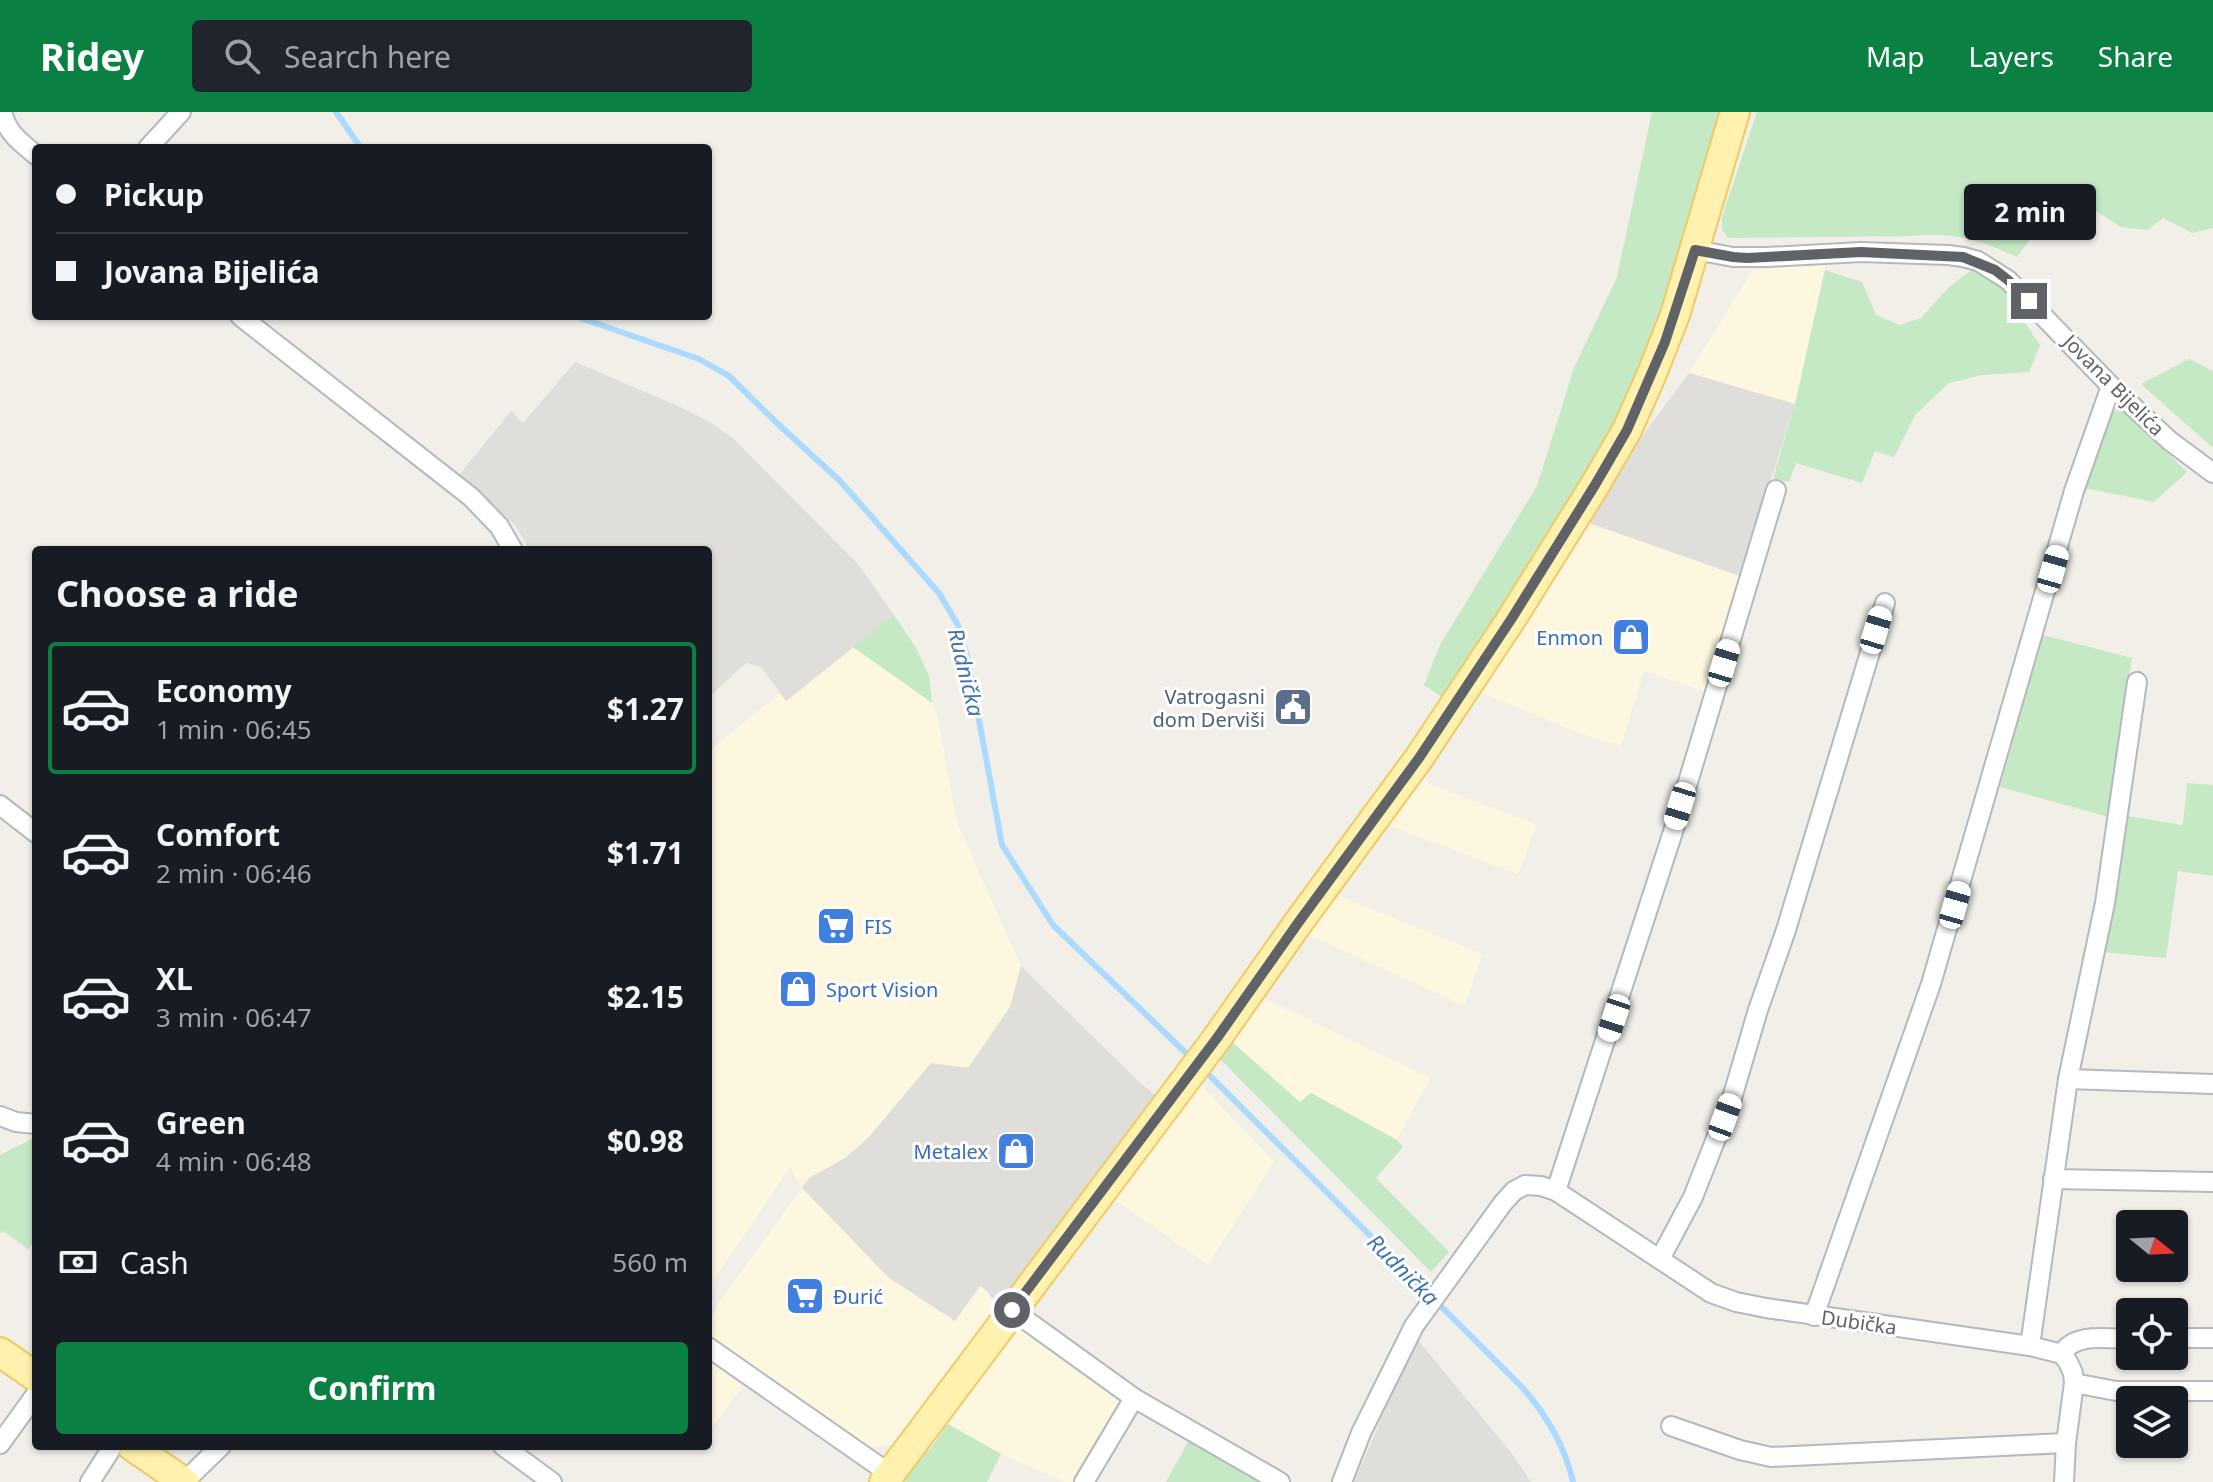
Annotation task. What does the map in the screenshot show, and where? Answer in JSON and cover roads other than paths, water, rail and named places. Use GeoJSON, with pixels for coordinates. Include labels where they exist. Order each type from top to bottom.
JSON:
{"type":"FeatureCollection","features":[{"type":"Feature","properties":{"kind":"main road"},"geometry":{"type":"LineString","coordinates":[[887,1478],[1217,1038],[1432,738],[1595,485],[1627,430],[1675,315],[1735,112]]}},
{"type":"Feature","properties":{"kind":"main road"},"geometry":{"type":"LineString","coordinates":[[0,1352],[32,1374]]}},
{"type":"Feature","properties":{"kind":"main road"},"geometry":{"type":"LineString","coordinates":[[137,1450],[175,1479]]}},
{"type":"Feature","properties":{"kind":"street"},"geometry":{"type":"LineString","coordinates":[[2,112],[6,126],[32,152]]}},
{"type":"Feature","properties":{"kind":"street"},"geometry":{"type":"LineString","coordinates":[[152,144],[181,112]]}},
{"type":"Feature","properties":{"kind":"street","name":"Jovana Bijelića"},"geometry":{"type":"LineString","coordinates":[[1695,250],[1747,258],[1861,252],[1963,257],[1995,270],[2170,441],[2213,473]]}},
{"type":"Feature","properties":{"kind":"street"},"geometry":{"type":"LineString","coordinates":[[245,320],[471,497],[499,526],[511,546]]}},
{"type":"Feature","properties":{"kind":"street"},"geometry":{"type":"LineString","coordinates":[[1814,1316],[1931,984],[2074,491],[2111,386]]}},
{"type":"Feature","properties":{"kind":"street"},"geometry":{"type":"LineString","coordinates":[[1342,1482],[1385,1384],[1421,1314],[1514,1191],[1533,1184],[1556,1191],[1662,866],[1776,490]]}},
{"type":"Feature","properties":{"kind":"street"},"geometry":{"type":"LineString","coordinates":[[1660,1259],[1693,1197],[1732,1098],[1885,603]]}},
{"type":"Feature","properties":{"kind":"street"},"geometry":{"type":"LineString","coordinates":[[2030,1346],[2068,1079],[2105,903],[2137,682]]}},
{"type":"Feature","properties":{"kind":"street"},"geometry":{"type":"LineString","coordinates":[[0,805],[32,830]]}},
{"type":"Feature","properties":{"kind":"street"},"geometry":{"type":"LineString","coordinates":[[2068,1079],[2213,1084]]}},
{"type":"Feature","properties":{"kind":"street"},"geometry":{"type":"LineString","coordinates":[[0,1116],[32,1124]]}},
{"type":"Feature","properties":{"kind":"street"},"geometry":{"type":"LineString","coordinates":[[2053,1179],[2213,1182]]}},
{"type":"Feature","properties":{"kind":"street","name":"Dubička"},"geometry":{"type":"LineString","coordinates":[[1556,1191],[1711,1293],[1736,1302],[2030,1346],[2062,1354]]}},
{"type":"Feature","properties":{"kind":"street"},"geometry":{"type":"LineString","coordinates":[[1012,1310],[1134,1398],[1280,1482]]}},
{"type":"Feature","properties":{"kind":"street"},"geometry":{"type":"LineString","coordinates":[[2188,1338],[2213,1338]]}},
{"type":"Feature","properties":{"kind":"street"},"geometry":{"type":"LineString","coordinates":[[2064,1482],[2074,1383],[2072,1368],[2062,1354],[2069,1344],[2079,1340],[2116,1339]]}},
{"type":"Feature","properties":{"kind":"street"},"geometry":{"type":"LineString","coordinates":[[712,1350],[887,1478]]}},
{"type":"Feature","properties":{"kind":"street"},"geometry":{"type":"LineString","coordinates":[[2074,1383],[2116,1391],[2213,1391]]}},
{"type":"Feature","properties":{"kind":"street"},"geometry":{"type":"LineString","coordinates":[[1084,1482],[1134,1398]]}},
{"type":"Feature","properties":{"kind":"street"},"geometry":{"type":"LineString","coordinates":[[0,1444],[32,1400]]}},
{"type":"Feature","properties":{"kind":"street"},"geometry":{"type":"LineString","coordinates":[[1671,1426],[1740,1450],[1771,1457],[2066,1443]]}},
{"type":"Feature","properties":{"kind":"street"},"geometry":{"type":"LineString","coordinates":[[90,1482],[110,1450]]}},
{"type":"Feature","properties":{"kind":"street"},"geometry":{"type":"LineString","coordinates":[[175,1479],[215,1450]]}},
{"type":"Feature","properties":{"kind":"street"},"geometry":{"type":"LineString","coordinates":[[508,1450],[552,1482]]}},
{"type":"Feature","properties":{"kind":"waterway","name":"Rudnička"},"geometry":{"type":"LineString","coordinates":[[336,112],[358,144]]}},
{"type":"Feature","properties":{"kind":"waterway","name":"Rudnička"},"geometry":{"type":"LineString","coordinates":[[587,320],[699,359],[729,376],[840,481],[939,593],[958,625],[968,660],[1002,845],[1053,925],[1187,1054]]}},
{"type":"Feature","properties":{"kind":"waterway","name":"Rudnička"},"geometry":{"type":"LineString","coordinates":[[1208,1074],[1521,1386],[1553,1431],[1573,1482]]}},
{"type":"Feature","properties":{"kind":"place","name":"Enmon"},"geometry":{"type":"Point","coordinates":[1631,637]}},
{"type":"Feature","properties":{"kind":"place","name":"Vatrogasni dom Derviši"},"geometry":{"type":"Point","coordinates":[1293,707]}},
{"type":"Feature","properties":{"kind":"place","name":"FIS"},"geometry":{"type":"Point","coordinates":[836,926]}},
{"type":"Feature","properties":{"kind":"place","name":"Sport Vision"},"geometry":{"type":"Point","coordinates":[798,989]}},
{"type":"Feature","properties":{"kind":"place","name":"Metalex"},"geometry":{"type":"Point","coordinates":[1016,1151]}},
{"type":"Feature","properties":{"kind":"place","name":"Đurić"},"geometry":{"type":"Point","coordinates":[805,1296]}}]}
